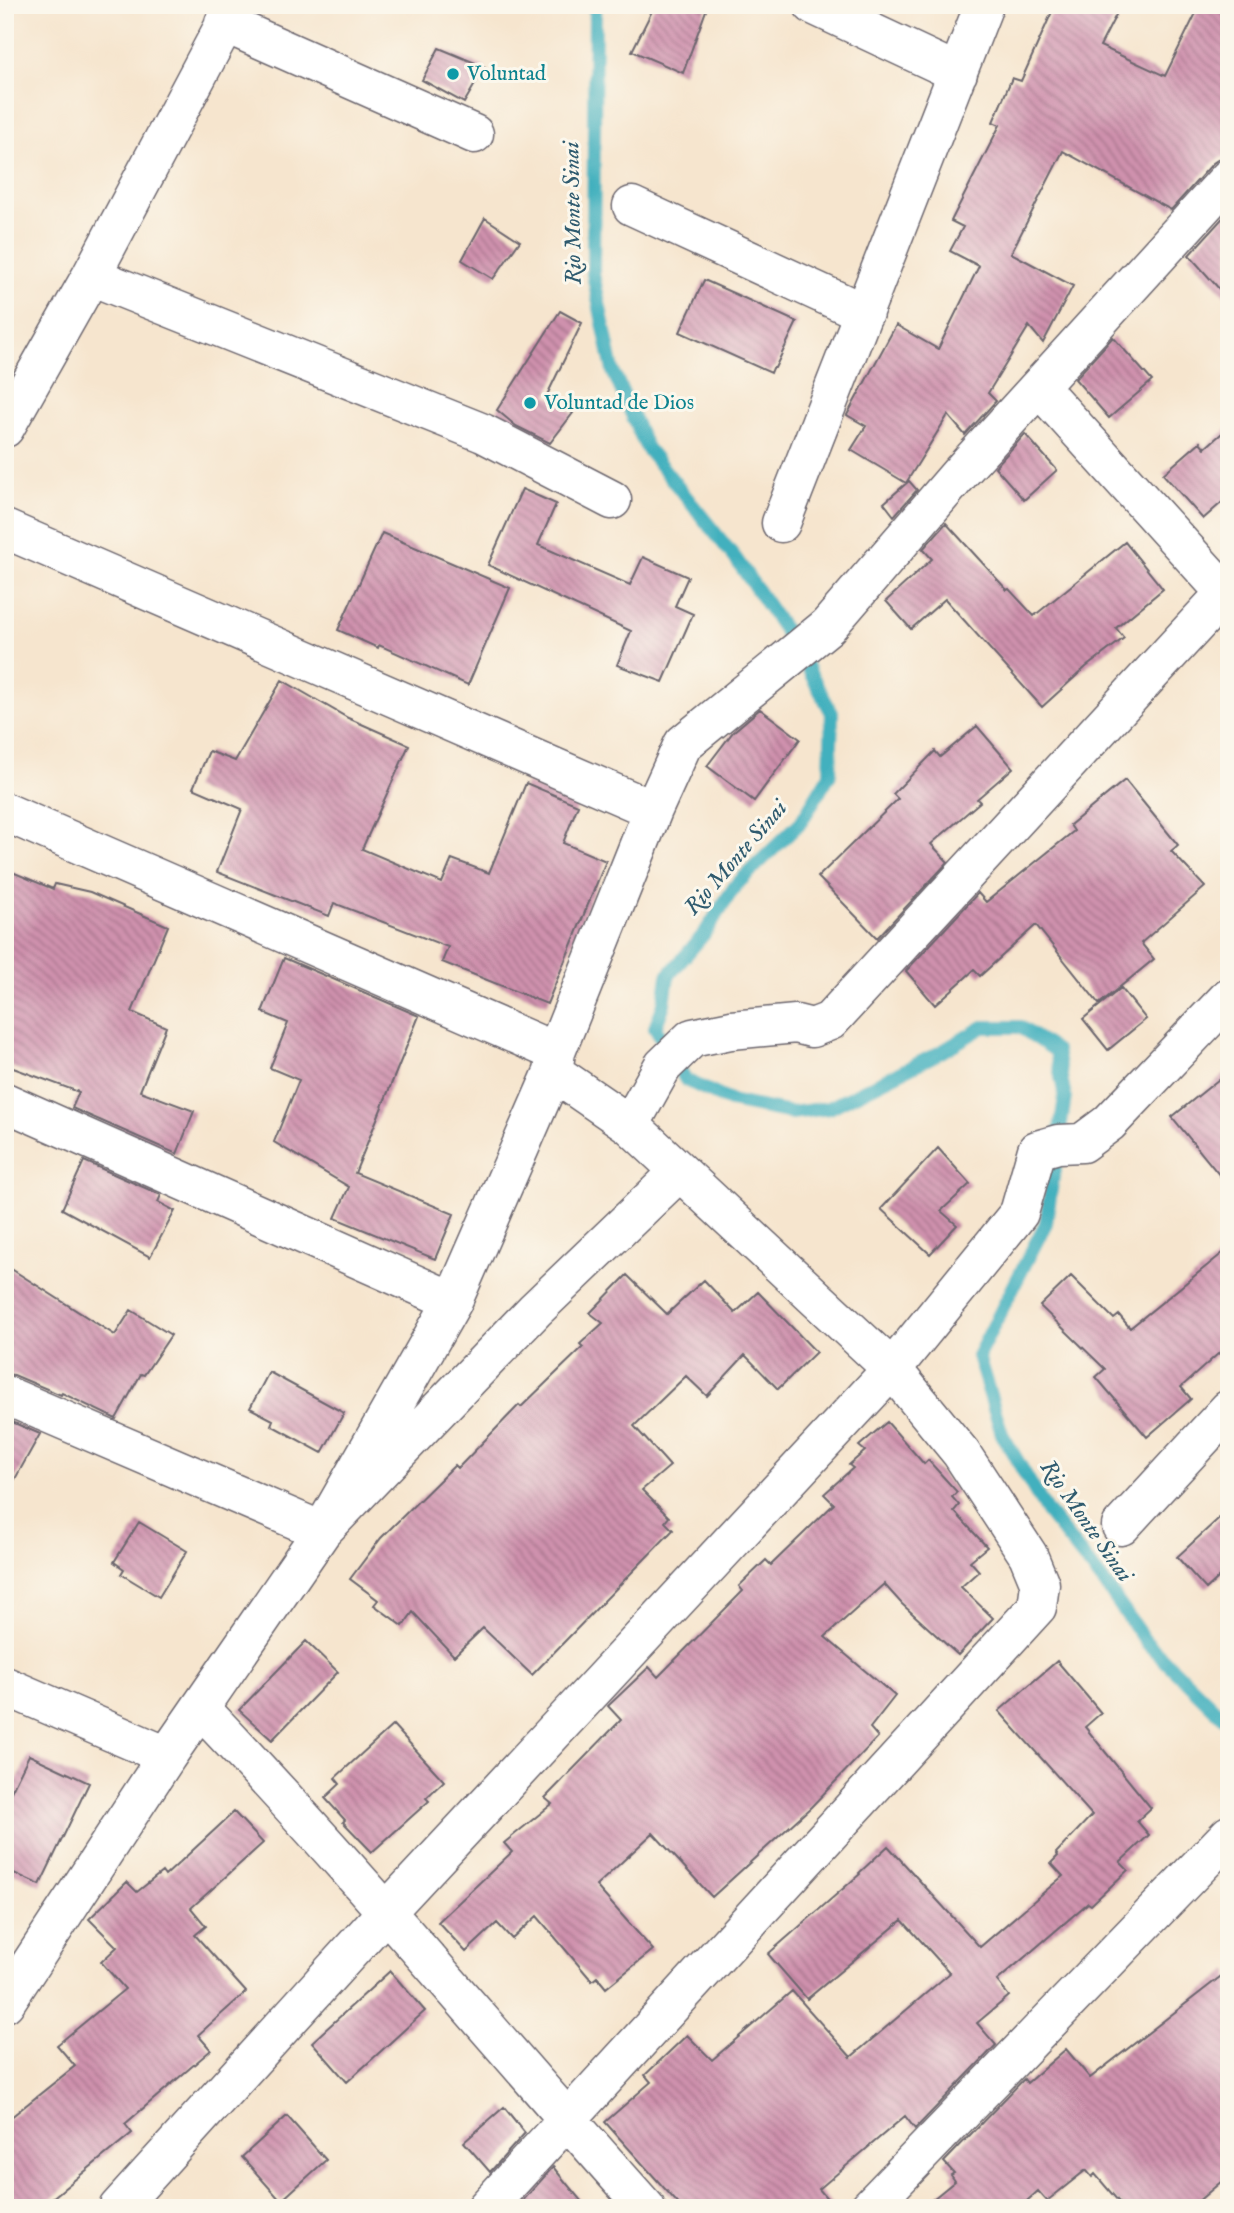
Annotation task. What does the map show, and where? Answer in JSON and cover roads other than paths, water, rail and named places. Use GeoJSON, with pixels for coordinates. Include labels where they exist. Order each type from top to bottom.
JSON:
{"type":"FeatureCollection","features":[{"type":"Feature","properties":{"kind":"street"},"geometry":{"type":"LineString","coordinates":[[813,5],[958,73]]}},
{"type":"Feature","properties":{"kind":"street"},"geometry":{"type":"LineString","coordinates":[[781,523],[984,5]]}},
{"type":"Feature","properties":{"kind":"street"},"geometry":{"type":"LineString","coordinates":[[5,428],[91,276],[229,14],[474,134]]}},
{"type":"Feature","properties":{"kind":"street"},"geometry":{"type":"LineString","coordinates":[[9,1990],[322,1531],[453,1301],[554,1062],[653,810],[684,744],[828,626],[960,473],[1229,178]]}},
{"type":"Feature","properties":{"kind":"street"},"geometry":{"type":"LineString","coordinates":[[632,206],[864,313]]}},
{"type":"Feature","properties":{"kind":"street"},"geometry":{"type":"LineString","coordinates":[[91,276],[483,433],[612,500]]}},
{"type":"Feature","properties":{"kind":"street"},"geometry":{"type":"LineString","coordinates":[[630,1125],[663,1066],[692,1038],[731,1030],[796,1024],[812,1028],[830,1021],[1228,593],[1040,387]]}},
{"type":"Feature","properties":{"kind":"street"},"geometry":{"type":"LineString","coordinates":[[5,529],[653,810]]}},
{"type":"Feature","properties":{"kind":"street"},"geometry":{"type":"LineString","coordinates":[[5,812],[554,1062],[630,1125],[892,1369],[961,1453],[1028,1555],[1040,1584],[1037,1607],[486,2208]]}},
{"type":"Feature","properties":{"kind":"street"},"geometry":{"type":"LineString","coordinates":[[118,2208],[387,1912],[892,1369],[1019,1213],[1037,1150],[1058,1144],[1082,1143],[1109,1123],[1229,997]]}},
{"type":"Feature","properties":{"kind":"street"},"geometry":{"type":"LineString","coordinates":[[5,1102],[453,1301]]}},
{"type":"Feature","properties":{"kind":"street"},"geometry":{"type":"LineString","coordinates":[[322,1531],[535,1310],[679,1172]]}},
{"type":"Feature","properties":{"kind":"street"},"geometry":{"type":"LineString","coordinates":[[5,1395],[322,1531]]}},
{"type":"Feature","properties":{"kind":"street"},"geometry":{"type":"LineString","coordinates":[[1121,1527],[1229,1409]]}},
{"type":"Feature","properties":{"kind":"street"},"geometry":{"type":"LineString","coordinates":[[5,1686],[167,1756]]}},
{"type":"Feature","properties":{"kind":"street"},"geometry":{"type":"LineString","coordinates":[[201,1709],[387,1912],[646,2208]]}},
{"type":"Feature","properties":{"kind":"street"},"geometry":{"type":"LineString","coordinates":[[869,2208],[1229,1835]]}},
{"type":"Feature","properties":{"kind":"waterway","name":"Rio Monte Sinai"},"geometry":{"type":"LineString","coordinates":[[595,5],[593,274],[613,371],[646,447],[736,559],[796,647],[832,713],[830,774],[801,822],[735,886],[704,934],[668,976],[664,1004],[655,1028],[686,1080],[730,1101],[791,1113],[829,1108],[941,1052],[983,1027],[1020,1027],[1056,1051],[1065,1097],[1046,1223],[978,1356],[1002,1434],[1047,1512],[1108,1588],[1145,1641],[1229,1723]]}},
{"type":"Feature","properties":{"kind":"place","name":"Voluntad"},"geometry":{"type":"Point","coordinates":[453,74]}},
{"type":"Feature","properties":{"kind":"place","name":"Voluntad de Dios"},"geometry":{"type":"Point","coordinates":[530,403]}}]}
